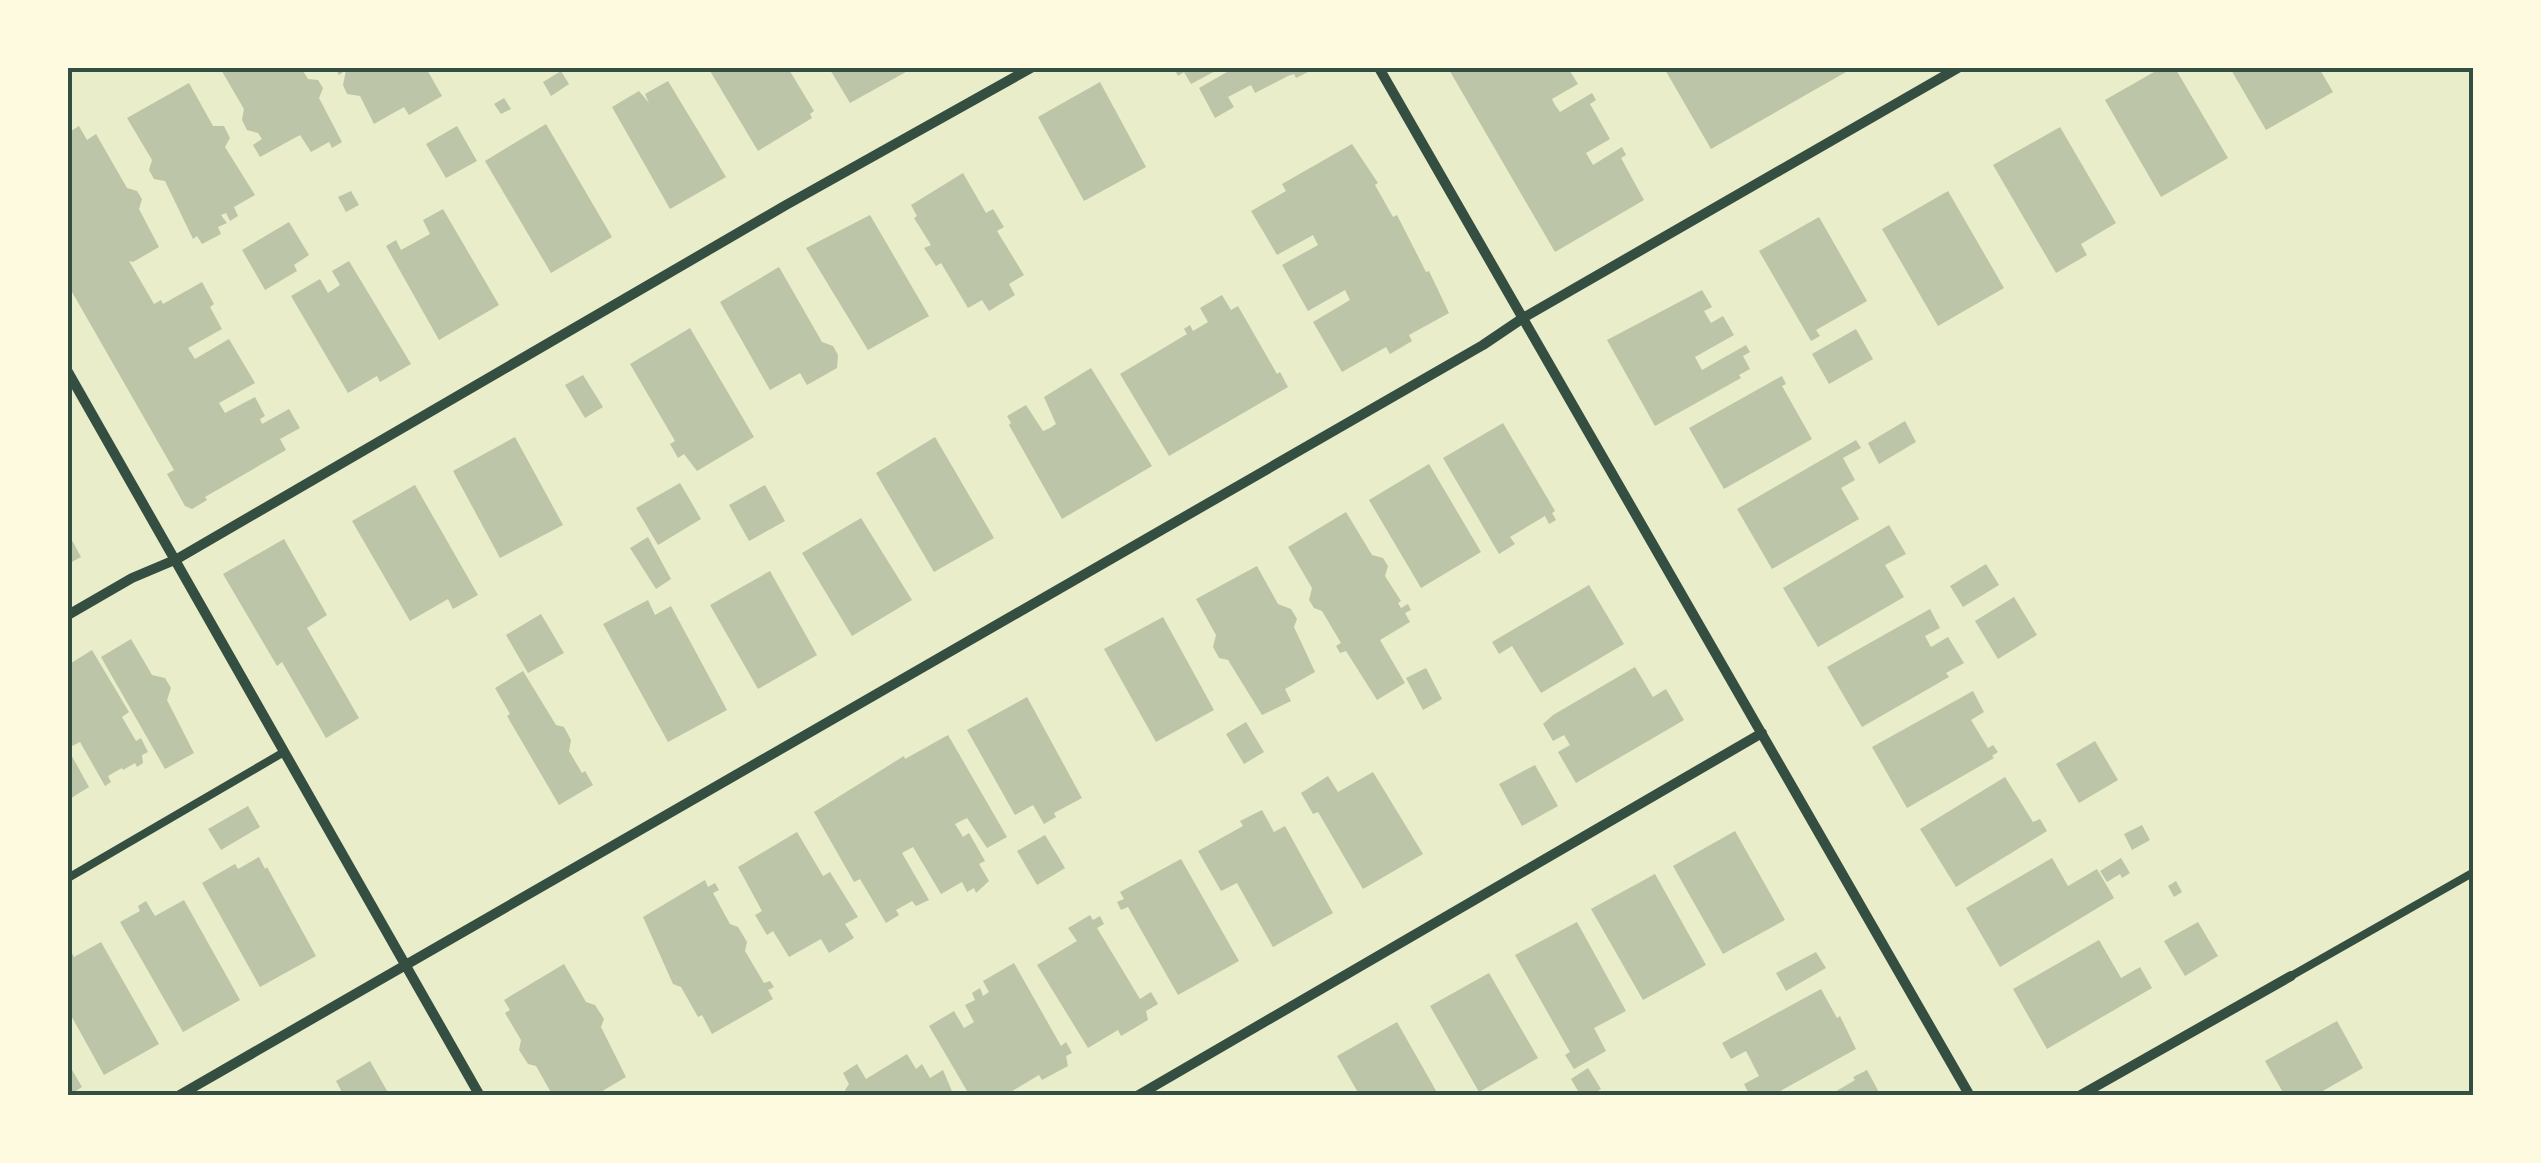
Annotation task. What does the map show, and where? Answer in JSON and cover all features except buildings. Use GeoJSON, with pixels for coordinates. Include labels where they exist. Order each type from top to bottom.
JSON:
{"type":"FeatureCollection","features":[{"type":"Feature","properties":{"kind":"street"},"geometry":{"type":"LineString","coordinates":[[68,616],[132,578],[177,559],[786,205],[1031,68]]}},
{"type":"Feature","properties":{"kind":"street"},"geometry":{"type":"LineString","coordinates":[[1378,68],[1970,1096]]}},
{"type":"Feature","properties":{"kind":"street"},"geometry":{"type":"LineString","coordinates":[[178,1096],[1958,68]]}},
{"type":"Feature","properties":{"kind":"street"},"geometry":{"type":"LineString","coordinates":[[68,372],[480,1096]]}},
{"type":"Feature","properties":{"kind":"street"},"geometry":{"type":"LineString","coordinates":[[1137,1096],[1762,734]]}},
{"type":"Feature","properties":{"kind":"street"},"geometry":{"type":"LineString","coordinates":[[2079,1096],[2291,976]]}},
{"type":"Feature","properties":{"kind":"lane"},"geometry":{"type":"LineString","coordinates":[[68,878],[284,752]]}},
{"type":"Feature","properties":{"kind":"lane"},"geometry":{"type":"LineString","coordinates":[[2291,976],[2474,872]]}}]}
